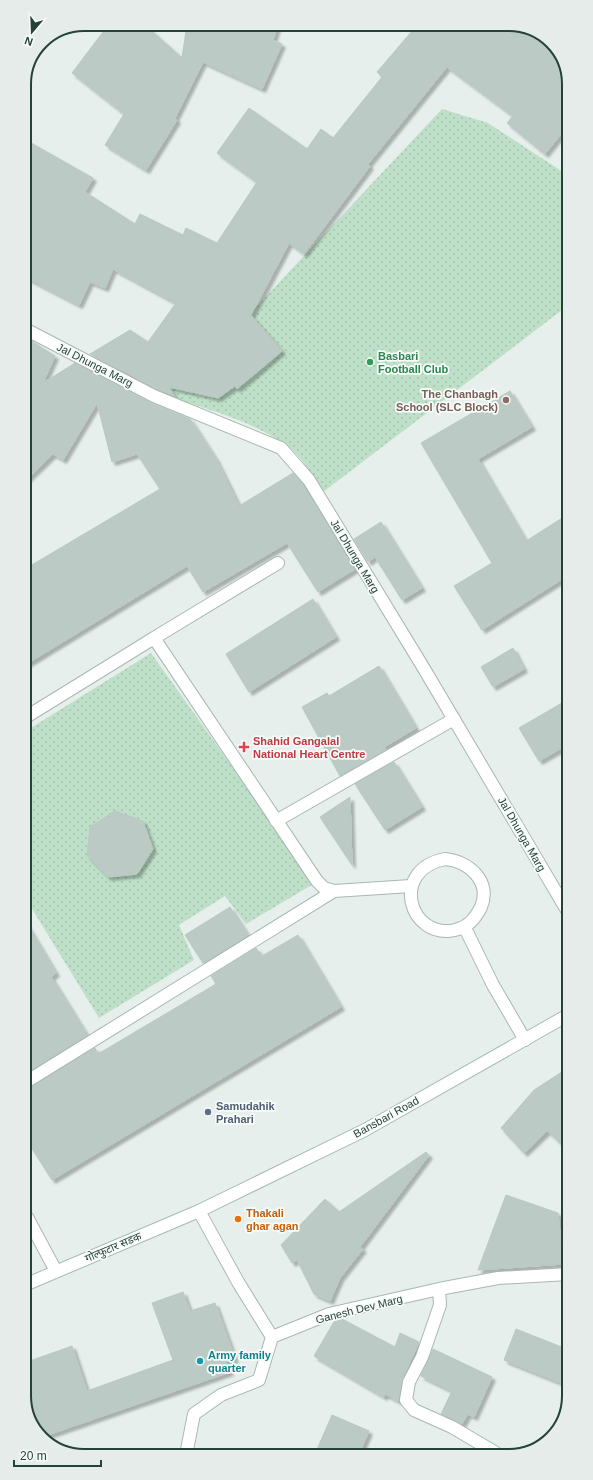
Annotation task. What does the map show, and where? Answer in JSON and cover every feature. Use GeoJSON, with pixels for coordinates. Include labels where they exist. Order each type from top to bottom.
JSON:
{"type":"FeatureCollection","features":[{"type":"Feature","properties":{"kind":"street","name":"Jal Dhunga Marg"},"geometry":{"type":"LineString","coordinates":[[31,332],[154,396],[281,448],[309,480],[454,719],[562,902]]}},
{"type":"Feature","properties":{"kind":"street"},"geometry":{"type":"LineString","coordinates":[[31,714],[278,563]]}},
{"type":"Feature","properties":{"kind":"street"},"geometry":{"type":"LineString","coordinates":[[154,638],[276,821],[317,881],[324,888],[334,891],[411,886]]}},
{"type":"Feature","properties":{"kind":"street"},"geometry":{"type":"LineString","coordinates":[[276,821],[454,719]]}},
{"type":"Feature","properties":{"kind":"street"},"geometry":{"type":"LineString","coordinates":[[445,858],[456,860],[467,865],[475,872],[481,882],[483,894],[482,904],[477,914],[465,928],[450,931],[439,930],[428,926],[420,919],[413,909],[410,897],[411,886],[416,875],[424,866],[445,858]]}},
{"type":"Feature","properties":{"kind":"street"},"geometry":{"type":"LineString","coordinates":[[31,1079],[334,891]]}},
{"type":"Feature","properties":{"kind":"street"},"geometry":{"type":"LineString","coordinates":[[465,928],[493,986],[525,1040]]}},
{"type":"Feature","properties":{"kind":"street","name":"Bansbari Road"},"geometry":{"type":"LineString","coordinates":[[199,1211],[365,1130],[562,1018]]}},
{"type":"Feature","properties":{"kind":"street"},"geometry":{"type":"LineString","coordinates":[[187,1449],[194,1414],[221,1395],[259,1380],[272,1336],[238,1282],[199,1211]]}},
{"type":"Feature","properties":{"kind":"street","name":"गोल्फुटार सडक"},"geometry":{"type":"LineString","coordinates":[[31,1282],[199,1211]]}},
{"type":"Feature","properties":{"kind":"street"},"geometry":{"type":"LineString","coordinates":[[31,1224],[56,1271]]}},
{"type":"Feature","properties":{"kind":"street","name":"Ganesh Dev Marg"},"geometry":{"type":"LineString","coordinates":[[272,1336],[329,1314],[439,1289],[498,1278],[562,1274]]}},
{"type":"Feature","properties":{"kind":"street"},"geometry":{"type":"LineString","coordinates":[[439,1289],[440,1306],[422,1357],[409,1382],[406,1400],[414,1410],[452,1428],[489,1449]]}},
{"type":"Feature","properties":{"kind":"green space"},"geometry":{"type":"Polygon","coordinates":[[[442,109],[488,123],[562,171],[562,310],[323,492],[306,465],[283,443],[255,427],[162,394],[225,340],[442,109]]]}},
{"type":"Feature","properties":{"kind":"green space"},"geometry":{"type":"Polygon","coordinates":[[[151,653],[315,883],[246,924],[225,896],[179,925],[194,960],[99,1018],[31,907],[31,728],[151,653]]]}},
{"type":"Feature","properties":{"kind":"building"},"geometry":{"type":"Polygon","coordinates":[[[104,31],[152,31],[182,58],[186,31],[276,31],[273,40],[282,44],[262,89],[203,62],[175,118],[177,120],[146,170],[105,145],[124,114],[72,73],[104,31]]]}},
{"type":"Feature","properties":{"kind":"building"},"geometry":{"type":"Polygon","coordinates":[[[412,31],[512,31],[526,34],[532,36],[544,45],[557,61],[562,84],[562,133],[545,154],[507,123],[513,116],[447,67],[368,164],[370,166],[304,254],[289,243],[251,315],[282,351],[237,389],[235,386],[218,398],[169,387],[175,397],[90,354],[130,330],[148,342],[176,303],[113,269],[105,288],[90,282],[79,305],[31,280],[31,143],[93,178],[85,192],[135,224],[140,214],[183,235],[186,228],[217,243],[257,182],[217,153],[249,108],[307,149],[321,129],[333,138],[382,77],[377,72],[412,31]]]}},
{"type":"Feature","properties":{"kind":"building"},"geometry":{"type":"Polygon","coordinates":[[[31,341],[55,356],[43,383],[75,363],[151,403],[190,419],[216,459],[239,506],[293,473],[303,484],[355,569],[318,592],[287,543],[203,592],[187,566],[31,661],[31,565],[160,489],[137,454],[112,462],[97,403],[63,460],[53,454],[31,475],[31,341]]]}},
{"type":"Feature","properties":{"kind":"building"},"geometry":{"type":"Polygon","coordinates":[[[510,391],[532,427],[478,459],[526,541],[562,518],[562,579],[482,630],[454,586],[492,563],[421,443],[510,391]]]}},
{"type":"Feature","properties":{"kind":"building"},"geometry":{"type":"Polygon","coordinates":[[[381,522],[422,588],[402,600],[375,557],[368,562],[354,539],[381,522]]]}},
{"type":"Feature","properties":{"kind":"building"},"geometry":{"type":"Polygon","coordinates":[[[313,599],[336,637],[249,692],[226,654],[313,599]]]}},
{"type":"Feature","properties":{"kind":"building"},"geometry":{"type":"Polygon","coordinates":[[[513,648],[524,669],[493,687],[481,667],[513,648]]]}},
{"type":"Feature","properties":{"kind":"building"},"geometry":{"type":"Polygon","coordinates":[[[379,666],[416,728],[384,747],[386,750],[340,776],[302,707],[327,693],[329,696],[379,666]]]}},
{"type":"Feature","properties":{"kind":"building"},"geometry":{"type":"Polygon","coordinates":[[[562,703],[562,748],[539,761],[519,728],[562,703]]]}},
{"type":"Feature","properties":{"kind":"building"},"geometry":{"type":"Polygon","coordinates":[[[394,762],[422,807],[385,830],[355,784],[394,762]]]}},
{"type":"Feature","properties":{"kind":"building"},"geometry":{"type":"Polygon","coordinates":[[[350,797],[352,865],[320,817],[350,797]]]}},
{"type":"Feature","properties":{"kind":"building"},"geometry":{"type":"Polygon","coordinates":[[[115,811],[143,821],[153,849],[137,874],[108,877],[87,856],[90,827],[115,811]]]}},
{"type":"Feature","properties":{"kind":"building"},"geometry":{"type":"Polygon","coordinates":[[[230,907],[248,935],[203,963],[185,935],[230,907]]]}},
{"type":"Feature","properties":{"kind":"building"},"geometry":{"type":"Polygon","coordinates":[[[31,931],[56,973],[51,977],[87,1035],[31,1070],[31,931]]]}},
{"type":"Feature","properties":{"kind":"building"},"geometry":{"type":"Polygon","coordinates":[[[298,935],[341,1007],[52,1180],[31,1147],[31,1086],[95,1048],[98,1054],[216,984],[211,976],[256,948],[262,956],[298,935]]]}},
{"type":"Feature","properties":{"kind":"building"},"geometry":{"type":"Polygon","coordinates":[[[562,1072],[562,1145],[547,1131],[524,1153],[501,1128],[534,1090],[562,1072]]]}},
{"type":"Feature","properties":{"kind":"building"},"geometry":{"type":"Polygon","coordinates":[[[426,1152],[429,1155],[360,1247],[363,1249],[340,1278],[330,1301],[314,1294],[297,1260],[292,1263],[281,1245],[325,1199],[339,1212],[426,1152]]]}},
{"type":"Feature","properties":{"kind":"building"},"geometry":{"type":"Polygon","coordinates":[[[506,1195],[558,1213],[562,1264],[478,1270],[506,1195]]]}},
{"type":"Feature","properties":{"kind":"building"},"geometry":{"type":"Polygon","coordinates":[[[183,1292],[190,1311],[215,1303],[235,1359],[226,1362],[230,1372],[49,1435],[36,1419],[31,1403],[31,1361],[72,1346],[87,1391],[173,1360],[152,1303],[183,1292]]]}},
{"type":"Feature","properties":{"kind":"building"},"geometry":{"type":"Polygon","coordinates":[[[342,1319],[395,1347],[400,1333],[419,1342],[402,1379],[398,1401],[385,1394],[384,1397],[314,1356],[335,1320],[342,1319]]]}},
{"type":"Feature","properties":{"kind":"building"},"geometry":{"type":"Polygon","coordinates":[[[516,1329],[562,1347],[562,1383],[504,1360],[516,1329]]]}},
{"type":"Feature","properties":{"kind":"building"},"geometry":{"type":"Polygon","coordinates":[[[433,1349],[492,1377],[474,1417],[468,1414],[462,1424],[441,1414],[452,1391],[421,1376],[433,1349]]]}},
{"type":"Feature","properties":{"kind":"building"},"geometry":{"type":"Polygon","coordinates":[[[332,1415],[369,1431],[361,1449],[317,1449],[332,1415]]]}},
{"type":"Feature","properties":{"kind":"place","name":"Basbari Football Club"},"geometry":{"type":"Point","coordinates":[370,362]}},
{"type":"Feature","properties":{"kind":"place","name":"The Chanbagh School (SLC Block)"},"geometry":{"type":"Point","coordinates":[506,400]}},
{"type":"Feature","properties":{"kind":"place","name":"Shahid Gangalal National Heart Centre"},"geometry":{"type":"Point","coordinates":[244,747]}},
{"type":"Feature","properties":{"kind":"place","name":"Samudahik Prahari"},"geometry":{"type":"Point","coordinates":[208,1112]}},
{"type":"Feature","properties":{"kind":"place","name":"Thakali ghar agan"},"geometry":{"type":"Point","coordinates":[238,1219]}},
{"type":"Feature","properties":{"kind":"place","name":"Army family quarter"},"geometry":{"type":"Point","coordinates":[200,1361]}}]}
